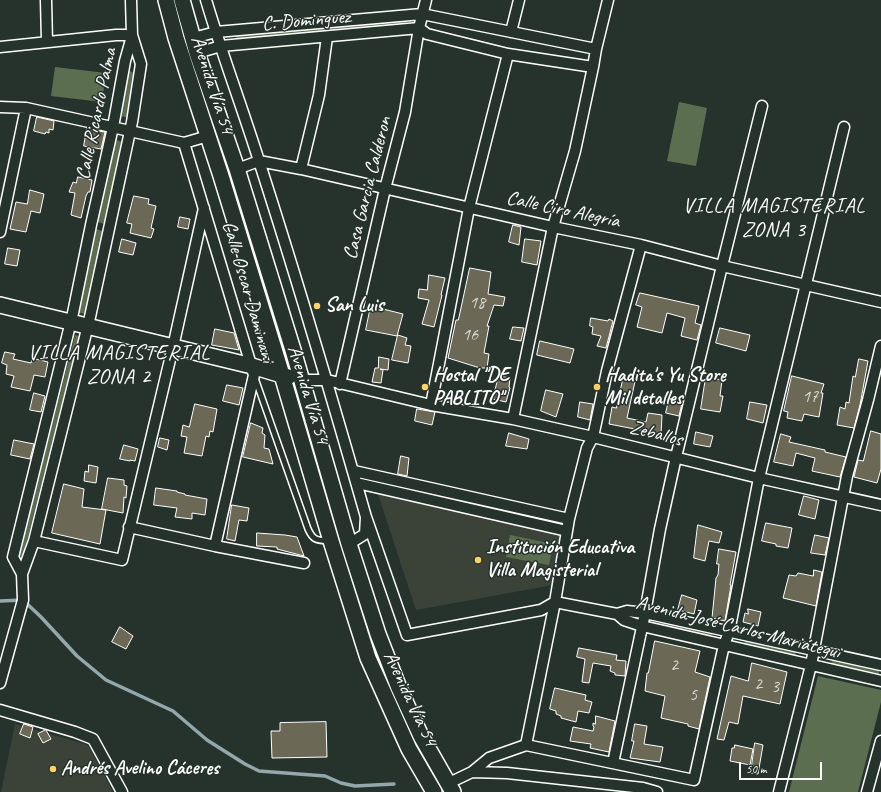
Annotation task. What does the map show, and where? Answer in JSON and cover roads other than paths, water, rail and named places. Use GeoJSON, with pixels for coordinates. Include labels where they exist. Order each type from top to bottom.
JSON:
{"type":"FeatureCollection","features":[{"type":"Feature","properties":{"kind":"main road","name":"Avenida Vía 54"},"geometry":{"type":"LineString","coordinates":[[166,0],[180,51],[208,136],[368,658],[409,748],[434,792]]}},
{"type":"Feature","properties":{"kind":"main road","name":"Avenida Vía 54"},"geometry":{"type":"LineString","coordinates":[[182,0],[197,53],[236,169],[293,350],[349,544],[378,634],[399,688],[421,736],[451,788]]}},
{"type":"Feature","properties":{"kind":"main road"},"geometry":{"type":"LineString","coordinates":[[0,305],[173,346],[253,371],[282,375],[301,380]]}},
{"type":"Feature","properties":{"kind":"street"},"geometry":{"type":"LineString","coordinates":[[46,0],[47,42]]}},
{"type":"Feature","properties":{"kind":"street"},"geometry":{"type":"LineString","coordinates":[[0,47],[116,35],[132,35],[131,0]]}},
{"type":"Feature","properties":{"kind":"street","name":"Avenida Vía 54"},"geometry":{"type":"LineString","coordinates":[[206,0],[259,161],[354,471],[366,517],[365,534],[349,544]]}},
{"type":"Feature","properties":{"kind":"street","name":"Casa Garcia Calderon"},"geometry":{"type":"LineString","coordinates":[[340,384],[385,188],[405,112],[419,28],[426,0]]}},
{"type":"Feature","properties":{"kind":"street"},"geometry":{"type":"LineString","coordinates":[[511,32],[519,0]]}},
{"type":"Feature","properties":{"kind":"street"},"geometry":{"type":"LineString","coordinates":[[513,419],[553,227],[575,151],[594,67],[596,49],[608,0]]}},
{"type":"Feature","properties":{"kind":"street"},"geometry":{"type":"LineString","coordinates":[[193,38],[216,32],[422,14],[596,49]]}},
{"type":"Feature","properties":{"kind":"street"},"geometry":{"type":"LineString","coordinates":[[419,28],[427,34],[508,54],[594,67]]}},
{"type":"Feature","properties":{"kind":"street","name":"C. Dominguez"},"geometry":{"type":"LineString","coordinates":[[197,53],[221,46],[419,28]]}},
{"type":"Feature","properties":{"kind":"street","name":"Calle Ricardo Palma"},"geometry":{"type":"LineString","coordinates":[[22,574],[13,556],[71,322],[113,127],[125,61],[132,35]]}},
{"type":"Feature","properties":{"kind":"street","name":"Calle Ricardo Palma"},"geometry":{"type":"LineString","coordinates":[[22,574],[34,541],[87,326],[130,131],[141,64],[132,35]]}},
{"type":"Feature","properties":{"kind":"street"},"geometry":{"type":"LineString","coordinates":[[301,169],[319,95],[327,37]]}},
{"type":"Feature","properties":{"kind":"street"},"geometry":{"type":"LineString","coordinates":[[431,405],[469,208],[508,54]]}},
{"type":"Feature","properties":{"kind":"street"},"geometry":{"type":"LineString","coordinates":[[613,763],[676,457],[762,106]]}},
{"type":"Feature","properties":{"kind":"street"},"geometry":{"type":"LineString","coordinates":[[0,107],[26,108],[184,143],[208,136]]}},
{"type":"Feature","properties":{"kind":"street"},"geometry":{"type":"LineString","coordinates":[[0,232],[26,108]]}},
{"type":"Feature","properties":{"kind":"street"},"geometry":{"type":"LineString","coordinates":[[451,788],[489,758],[526,745],[694,780],[724,645],[729,632],[759,478],[807,285],[844,127]]}},
{"type":"Feature","properties":{"kind":"street","name":"Calle Oscar Daminani"},"geometry":{"type":"LineString","coordinates":[[184,143],[253,371],[215,546]]}},
{"type":"Feature","properties":{"kind":"street","name":"Calle Ciro Alegría"},"geometry":{"type":"LineString","coordinates":[[236,169],[259,161],[301,169],[881,302]]}},
{"type":"Feature","properties":{"kind":"street"},"geometry":{"type":"LineString","coordinates":[[34,541],[122,560],[204,208]]}},
{"type":"Feature","properties":{"kind":"street"},"geometry":{"type":"LineString","coordinates":[[526,745],[555,602],[569,519],[587,448],[593,437],[607,371],[641,246]]}},
{"type":"Feature","properties":{"kind":"street"},"geometry":{"type":"LineString","coordinates":[[779,792],[811,665],[823,607],[842,496],[881,346]]}},
{"type":"Feature","properties":{"kind":"street","name":"Zeballos"},"geometry":{"type":"LineString","coordinates":[[301,380],[327,380],[431,405],[513,419],[759,478],[881,505]]}},
{"type":"Feature","properties":{"kind":"street"},"geometry":{"type":"LineString","coordinates":[[354,471],[569,519]]}},
{"type":"Feature","properties":{"kind":"street"},"geometry":{"type":"LineString","coordinates":[[357,483],[567,531]]}},
{"type":"Feature","properties":{"kind":"street"},"geometry":{"type":"LineString","coordinates":[[366,517],[407,635],[541,610],[555,602],[617,614]]}},
{"type":"Feature","properties":{"kind":"street"},"geometry":{"type":"LineString","coordinates":[[129,527],[215,546],[304,563]]}},
{"type":"Feature","properties":{"kind":"street"},"geometry":{"type":"LineString","coordinates":[[0,683],[23,600],[22,574]]}},
{"type":"Feature","properties":{"kind":"street","name":"Avenida José Carlos Mariátegui"},"geometry":{"type":"LineString","coordinates":[[617,614],[627,611],[645,613],[881,665]]}},
{"type":"Feature","properties":{"kind":"street","name":"Avenida José Carlos Mariátegui"},"geometry":{"type":"LineString","coordinates":[[617,614],[624,620],[642,626],[881,681]]}},
{"type":"Feature","properties":{"kind":"street"},"geometry":{"type":"LineString","coordinates":[[0,710],[75,732],[93,739],[122,792]]}},
{"type":"Feature","properties":{"kind":"street"},"geometry":{"type":"LineString","coordinates":[[867,792],[881,740]]}},
{"type":"Feature","properties":{"kind":"street"},"geometry":{"type":"LineString","coordinates":[[472,772],[507,773],[642,788],[657,792]]}},
{"type":"Feature","properties":{"kind":"lane"},"geometry":{"type":"LineString","coordinates":[[253,371],[311,536],[317,540],[331,541]]}},
{"type":"Feature","properties":{"kind":"waterway"},"geometry":{"type":"LineString","coordinates":[[0,601],[23,600],[77,656],[106,680],[173,711],[207,740],[259,771],[325,776],[341,783],[355,786],[394,784]]}},
{"type":"Feature","properties":{"kind":"place","name":"San Luis"},"geometry":{"type":"Point","coordinates":[317,306]}},
{"type":"Feature","properties":{"kind":"place","name":"Hostal \"DE PABLITO\""},"geometry":{"type":"Point","coordinates":[425,387]}},
{"type":"Feature","properties":{"kind":"place","name":"Hadita's Yu Store Mil detalles"},"geometry":{"type":"Point","coordinates":[597,387]}},
{"type":"Feature","properties":{"kind":"place","name":"Institución Educativa Villa Magisterial"},"geometry":{"type":"Point","coordinates":[478,560]}},
{"type":"Feature","properties":{"kind":"place","name":"Andrés Avelino Cáceres"},"geometry":{"type":"Point","coordinates":[53,769]}},
{"type":"Feature","properties":{"kind":"district","name":"VILLA MAGISTERIAL ZONA 3"},"geometry":{"type":"Point","coordinates":[774,218]}},
{"type":"Feature","properties":{"kind":"district","name":"VILLA MAGISTERIAL ZONA 2"},"geometry":{"type":"Point","coordinates":[119,365]}}]}
